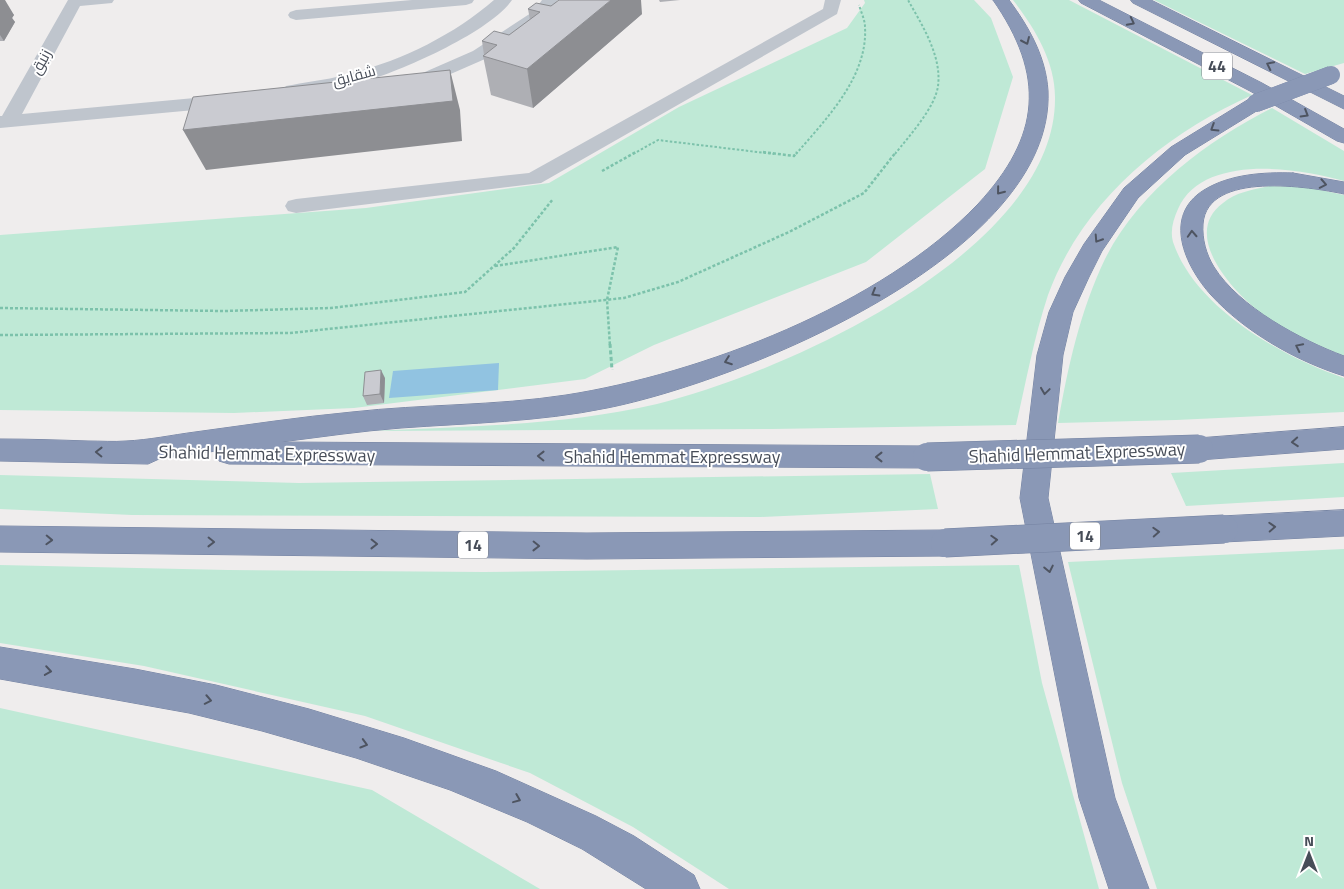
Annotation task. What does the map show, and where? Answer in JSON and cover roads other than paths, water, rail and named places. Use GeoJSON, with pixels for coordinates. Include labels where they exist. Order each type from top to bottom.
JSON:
{"type":"FeatureCollection","features":[{"type":"Feature","properties":{"kind":"highway"},"geometry":{"type":"LineString","coordinates":[[129,452],[375,420],[469,415],[565,406],[634,391],[697,372],[766,347],[838,314],[895,281],[934,255],[969,226],[991,202],[1024,159],[1036,125],[1039,85],[1034,61],[1026,38],[1011,12],[1001,0]]}},
{"type":"Feature","properties":{"kind":"highway","name":"44"},"geometry":{"type":"LineString","coordinates":[[1087,0],[1256,86],[1344,137]]}},
{"type":"Feature","properties":{"kind":"highway","name":"44"},"geometry":{"type":"LineString","coordinates":[[1140,0],[1344,104]]}},
{"type":"Feature","properties":{"kind":"highway"},"geometry":{"type":"LineString","coordinates":[[1129,889],[1097,798],[1034,498],[1050,354],[1061,312],[1077,276],[1092,249],[1131,193],[1178,152],[1256,103],[1338,73]]}},
{"type":"Feature","properties":{"kind":"highway"},"geometry":{"type":"LineString","coordinates":[[1344,188],[1308,181],[1277,179],[1234,184],[1216,190],[1201,202],[1193,215],[1190,234],[1200,262],[1207,274],[1228,297],[1258,322],[1296,346],[1344,366]]}},
{"type":"Feature","properties":{"kind":"highway","name":"Shahid Hemmat Expressway"},"geometry":{"type":"LineString","coordinates":[[0,450],[927,458],[1199,449],[1344,438]]}},
{"type":"Feature","properties":{"kind":"highway","name":"14"},"geometry":{"type":"LineString","coordinates":[[0,539],[586,546],[945,543],[1344,523]]}},
{"type":"Feature","properties":{"kind":"highway"},"geometry":{"type":"LineString","coordinates":[[0,663],[86,677],[215,702],[372,746],[456,774],[525,802],[585,830],[680,889]]}},
{"type":"Feature","properties":{"kind":"street","name":"زنبق"},"geometry":{"type":"LineString","coordinates":[[4,122],[76,1],[106,0]]}},
{"type":"Feature","properties":{"kind":"street"},"geometry":{"type":"LineString","coordinates":[[296,15],[466,0]]}},
{"type":"Feature","properties":{"kind":"street","name":"شقایق"},"geometry":{"type":"LineString","coordinates":[[280,92],[362,76],[442,43],[504,0]]}},
{"type":"Feature","properties":{"kind":"street"},"geometry":{"type":"LineString","coordinates":[[362,76],[390,91],[479,55],[540,14],[550,0]]}},
{"type":"Feature","properties":{"kind":"street"},"geometry":{"type":"LineString","coordinates":[[296,206],[534,179],[831,11],[833,0]]}},
{"type":"Feature","properties":{"kind":"street"},"geometry":{"type":"LineString","coordinates":[[4,122],[243,100]]}},
{"type":"Feature","properties":{"kind":"water"},"geometry":{"type":"Polygon","coordinates":[[[499,363],[498,390],[389,398],[393,371],[499,363]]]}}]}
